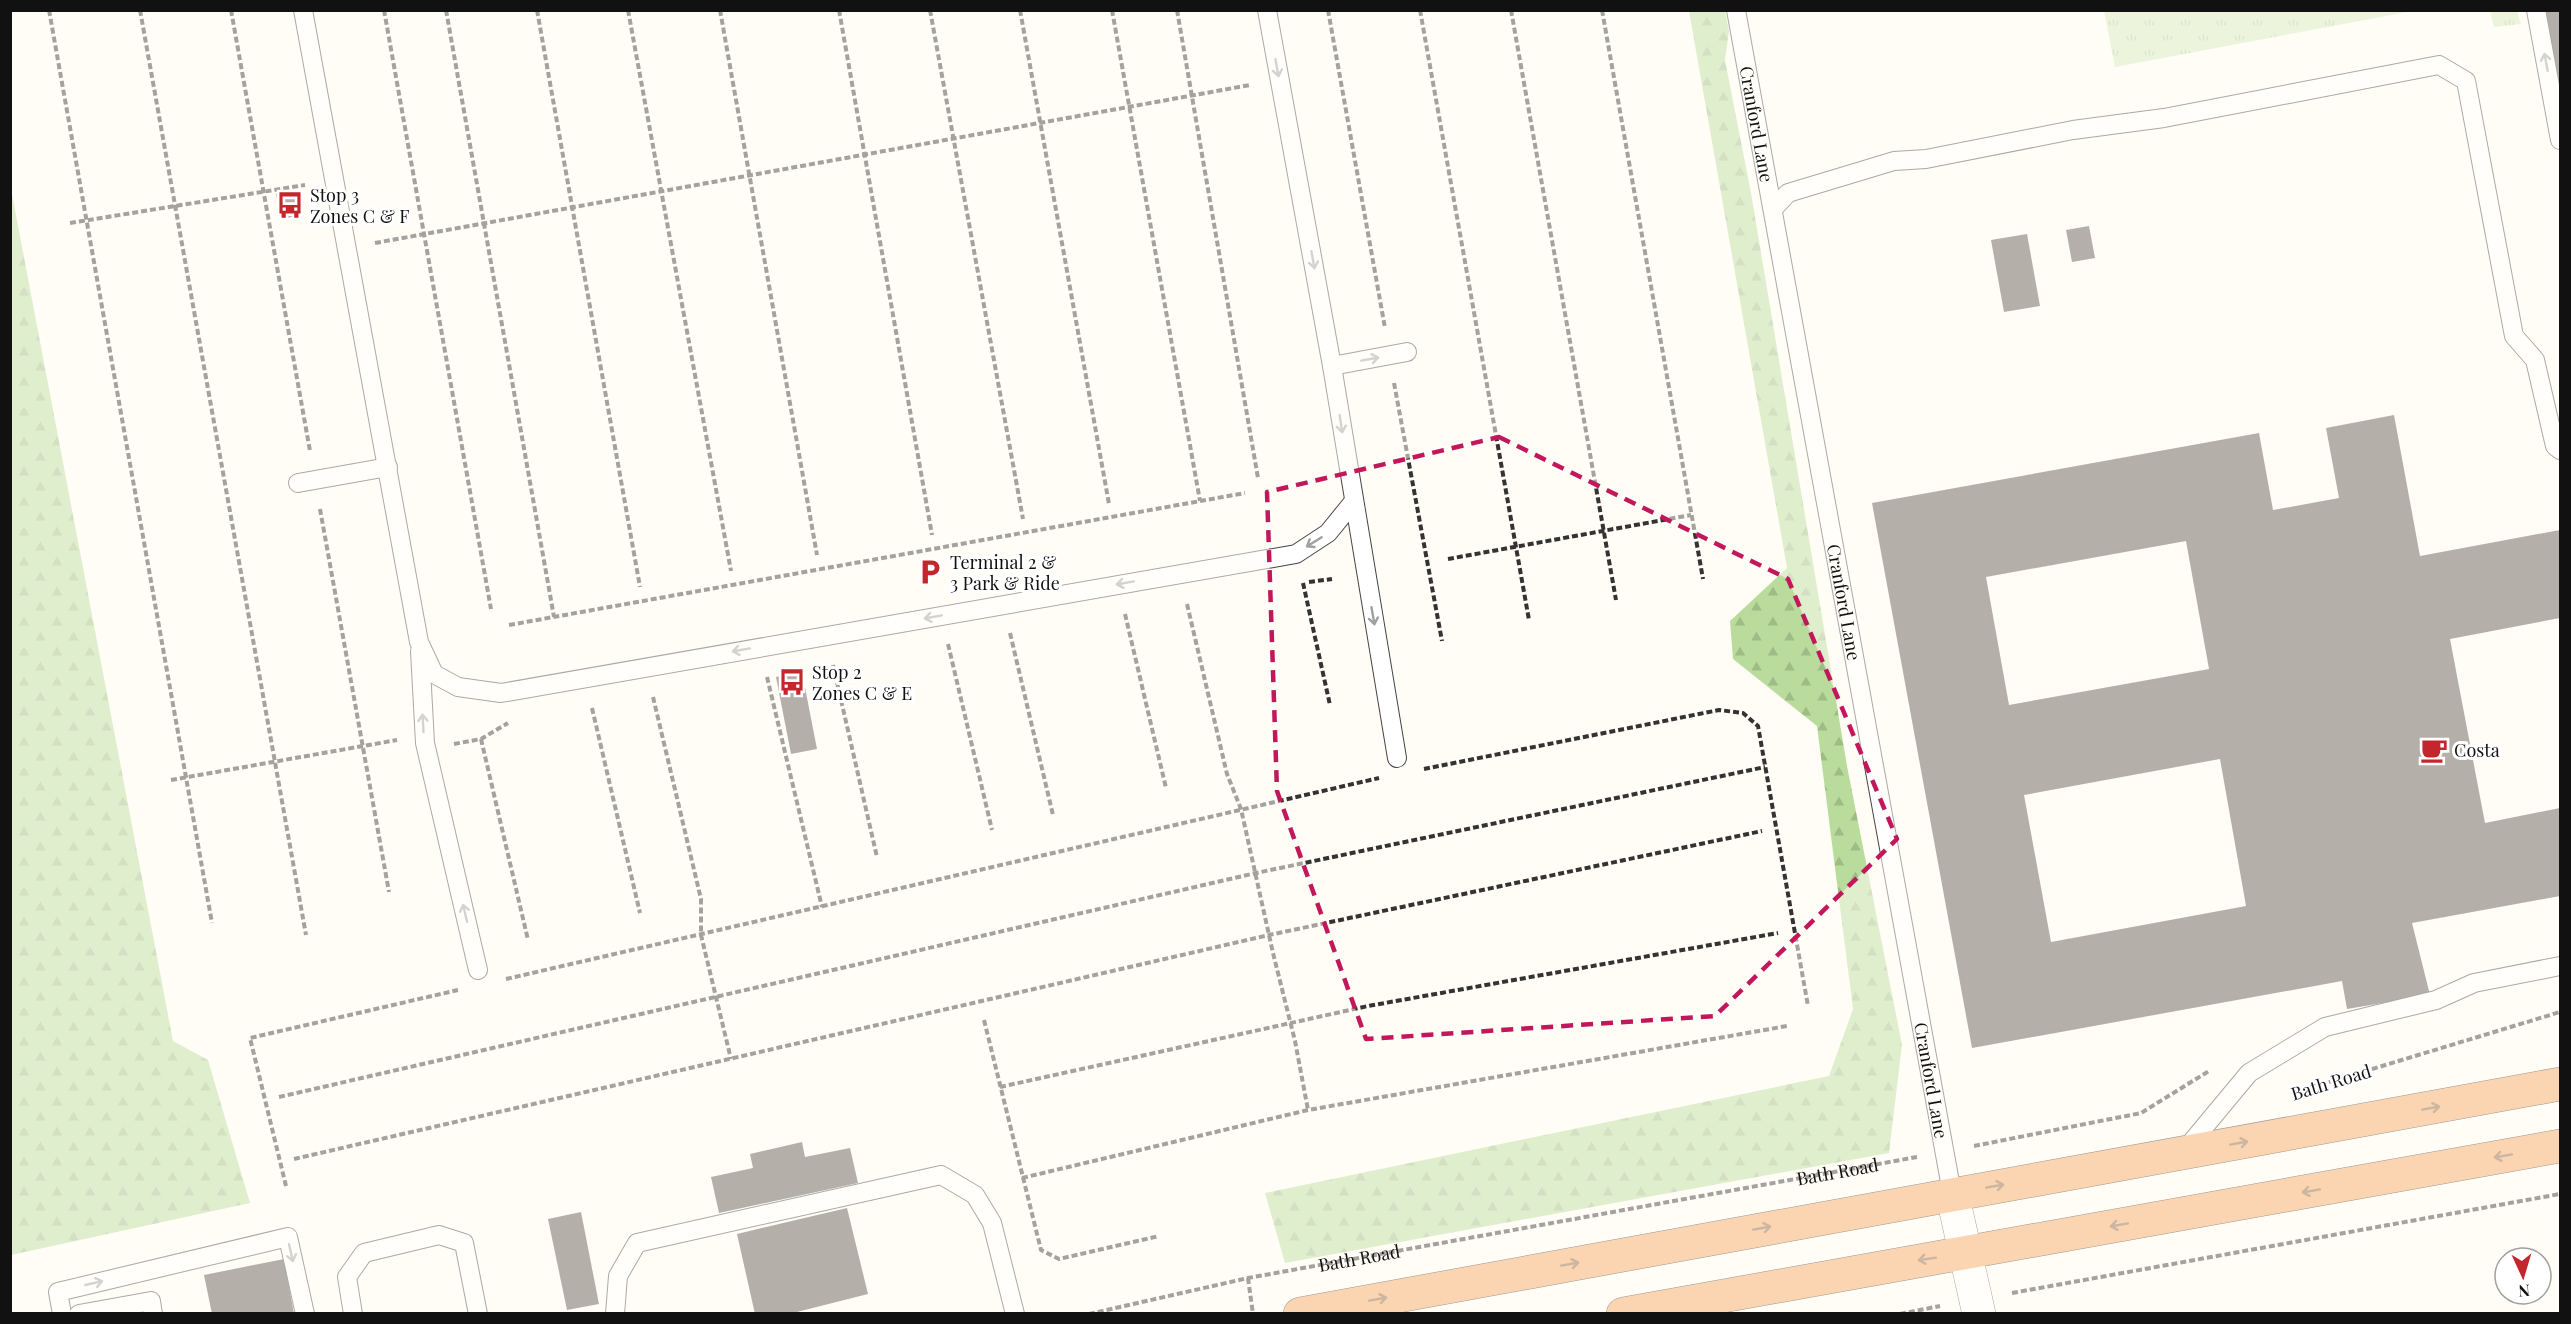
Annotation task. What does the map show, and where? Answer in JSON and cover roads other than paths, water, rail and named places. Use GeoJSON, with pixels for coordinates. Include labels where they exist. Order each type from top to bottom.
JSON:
{"type":"FeatureCollection","features":[{"type":"Feature","properties":{"kind":"highway"},"geometry":{"type":"LineString","coordinates":[[1300,1314],[1952,1193],[2182,1154],[2560,1084]]}},
{"type":"Feature","properties":{"kind":"highway"},"geometry":{"type":"LineString","coordinates":[[1623,1314],[2560,1146]]}},
{"type":"Feature","properties":{"kind":"street"},"geometry":{"type":"LineString","coordinates":[[1952,1193],[1977,1306]]}},
{"type":"Feature","properties":{"kind":"lane"},"geometry":{"type":"LineString","coordinates":[[303,10],[419,642],[424,743],[478,970]]}},
{"type":"Feature","properties":{"kind":"lane"},"geometry":{"type":"LineString","coordinates":[[1267,10],[1332,366],[1397,758]]}},
{"type":"Feature","properties":{"kind":"lane","name":"Cranford Lane"},"geometry":{"type":"LineString","coordinates":[[1736,10],[1952,1193]]}},
{"type":"Feature","properties":{"kind":"lane"},"geometry":{"type":"LineString","coordinates":[[2536,10],[2560,140]]}},
{"type":"Feature","properties":{"kind":"lane"},"geometry":{"type":"LineString","coordinates":[[1773,209],[1788,193],[1894,161],[1926,159],[2073,130],[2174,116],[2439,65],[2466,81],[2514,336],[2535,360],[2555,446],[2560,450]]}},
{"type":"Feature","properties":{"kind":"lane"},"geometry":{"type":"LineString","coordinates":[[1332,366],[1407,352]]}},
{"type":"Feature","properties":{"kind":"lane"},"geometry":{"type":"LineString","coordinates":[[298,483],[388,467]]}},
{"type":"Feature","properties":{"kind":"lane"},"geometry":{"type":"LineString","coordinates":[[419,642],[434,674],[458,687],[501,693],[1296,554],[1328,534],[1354,501]]}},
{"type":"Feature","properties":{"kind":"lane"},"geometry":{"type":"LineString","coordinates":[[2182,1154],[2249,1073],[2325,1027],[2436,1000],[2474,983],[2560,966]]}},
{"type":"Feature","properties":{"kind":"lane"},"geometry":{"type":"LineString","coordinates":[[615,1314],[618,1276],[637,1243],[940,1175],[975,1195],[992,1223],[1015,1314]]}},
{"type":"Feature","properties":{"kind":"lane"},"geometry":{"type":"LineString","coordinates":[[353,1314],[347,1277],[364,1253],[439,1235],[464,1243],[478,1314]]}},
{"type":"Feature","properties":{"kind":"lane"},"geometry":{"type":"LineString","coordinates":[[62,1314],[58,1292],[288,1237],[305,1314]]}},
{"type":"Feature","properties":{"kind":"lane"},"geometry":{"type":"LineString","coordinates":[[79,1314],[151,1301],[153,1314]]}},
{"type":"Feature","properties":{"kind":"place","name":"Stop 3 Zones C & F"},"geometry":{"type":"Point","coordinates":[290,205]}},
{"type":"Feature","properties":{"kind":"place","name":"Terminal 2 & 3 Park & Ride"},"geometry":{"type":"Point","coordinates":[930,572]}},
{"type":"Feature","properties":{"kind":"place","name":"Stop 2 Zones C & E"},"geometry":{"type":"Point","coordinates":[792,682]}},
{"type":"Feature","properties":{"kind":"place","name":"Costa"},"geometry":{"type":"Point","coordinates":[2434,750]}}]}
